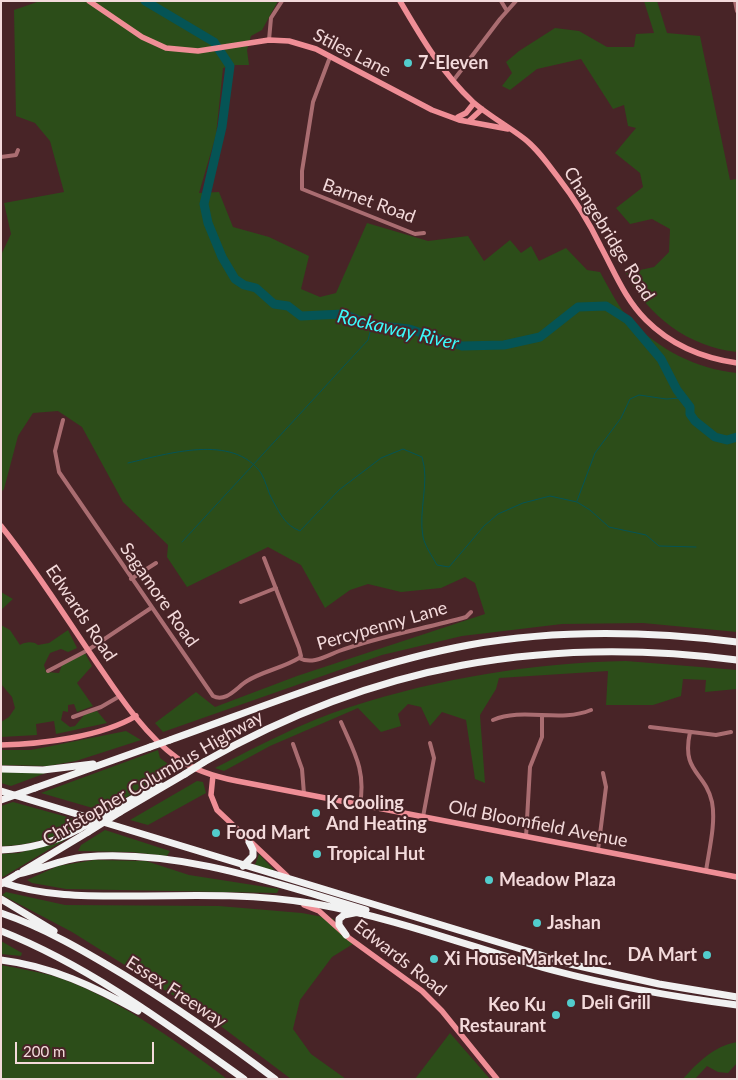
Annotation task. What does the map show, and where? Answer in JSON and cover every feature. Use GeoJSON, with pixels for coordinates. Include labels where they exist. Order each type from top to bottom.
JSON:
{"type":"FeatureCollection","features":[{"type":"Feature","properties":{"kind":"highway","name":"Christopher Columbus Highway"},"geometry":{"type":"LineString","coordinates":[[1,800],[360,673],[470,645],[539,636],[609,632],[662,634],[737,642]]}},
{"type":"Feature","properties":{"kind":"highway","name":"Christopher Columbus Highway"},"geometry":{"type":"LineString","coordinates":[[1,883],[204,762],[257,734],[324,705],[390,682],[473,662],[541,653],[609,650],[661,652],[737,660]]}},
{"type":"Feature","properties":{"kind":"highway"},"geometry":{"type":"LineString","coordinates":[[1,769],[54,769],[107,763]]}},
{"type":"Feature","properties":{"kind":"highway"},"geometry":{"type":"LineString","coordinates":[[1,850],[38,845],[59,839],[153,787],[164,786]]}},
{"type":"Feature","properties":{"kind":"highway"},"geometry":{"type":"LineString","coordinates":[[1,791],[570,964],[649,982],[737,997]]}},
{"type":"Feature","properties":{"kind":"highway"},"geometry":{"type":"LineString","coordinates":[[243,866],[253,856],[254,850],[249,842]]}},
{"type":"Feature","properties":{"kind":"highway"},"geometry":{"type":"LineString","coordinates":[[18,874],[32,872],[56,862],[81,857],[116,856],[164,860],[245,874],[368,910],[371,916]]}},
{"type":"Feature","properties":{"kind":"highway"},"geometry":{"type":"LineString","coordinates":[[1,883],[26,890],[64,895],[236,896],[290,900],[358,912],[573,975],[674,996],[737,1005]]}},
{"type":"Feature","properties":{"kind":"highway"},"geometry":{"type":"LineString","coordinates":[[1,899],[53,930],[56,936]]}},
{"type":"Feature","properties":{"kind":"highway"},"geometry":{"type":"LineString","coordinates":[[346,935],[339,919],[344,915],[358,912]]}},
{"type":"Feature","properties":{"kind":"highway"},"geometry":{"type":"LineString","coordinates":[[1,913],[56,936]]}},
{"type":"Feature","properties":{"kind":"highway"},"geometry":{"type":"LineString","coordinates":[[1,931],[70,964],[168,1026]]}},
{"type":"Feature","properties":{"kind":"highway","name":"Essex Freeway"},"geometry":{"type":"LineString","coordinates":[[56,936],[182,1013],[275,1079]]}},
{"type":"Feature","properties":{"kind":"highway"},"geometry":{"type":"LineString","coordinates":[[1,960],[37,967],[69,977],[101,991],[168,1026]]}},
{"type":"Feature","properties":{"kind":"highway","name":"Essex Freeway"},"geometry":{"type":"LineString","coordinates":[[168,1026],[244,1079]]}},
{"type":"Feature","properties":{"kind":"street","name":"Stiles Lane"},"geometry":{"type":"LineString","coordinates":[[90,1],[142,37],[158,45],[183,50],[205,50],[270,40],[289,41],[306,45],[437,112],[512,130]]}},
{"type":"Feature","properties":{"kind":"street"},"geometry":{"type":"LineString","coordinates":[[270,40],[271,18],[282,1]]}},
{"type":"Feature","properties":{"kind":"street","name":"Changebridge Road"},"geometry":{"type":"LineString","coordinates":[[400,1],[428,48],[453,81],[474,103],[534,148],[574,199],[590,224],[623,290],[646,320],[666,337],[686,349],[712,358],[737,363]]}},
{"type":"Feature","properties":{"kind":"street"},"geometry":{"type":"LineString","coordinates":[[501,1],[506,12]]}},
{"type":"Feature","properties":{"kind":"street"},"geometry":{"type":"LineString","coordinates":[[453,81],[516,1]]}},
{"type":"Feature","properties":{"kind":"street"},"geometry":{"type":"LineString","coordinates":[[735,1],[737,11]]}},
{"type":"Feature","properties":{"kind":"street","name":"Barnet Road"},"geometry":{"type":"LineString","coordinates":[[330,57],[313,102],[300,184],[304,191],[415,234],[424,233]]}},
{"type":"Feature","properties":{"kind":"street"},"geometry":{"type":"LineString","coordinates":[[458,117],[466,113],[474,103]]}},
{"type":"Feature","properties":{"kind":"street"},"geometry":{"type":"LineString","coordinates":[[469,121],[482,109]]}},
{"type":"Feature","properties":{"kind":"street"},"geometry":{"type":"LineString","coordinates":[[1,157],[16,155],[18,150]]}},
{"type":"Feature","properties":{"kind":"street","name":"Sagamore Road"},"geometry":{"type":"LineString","coordinates":[[63,420],[55,450],[60,472],[151,608],[216,698],[225,697],[247,680],[299,658]]}},
{"type":"Feature","properties":{"kind":"street","name":"Edwards Road"},"geometry":{"type":"LineString","coordinates":[[1,526],[38,575],[88,650],[136,716]]}},
{"type":"Feature","properties":{"kind":"street"},"geometry":{"type":"LineString","coordinates":[[264,558],[302,656],[299,658]]}},
{"type":"Feature","properties":{"kind":"street"},"geometry":{"type":"LineString","coordinates":[[131,579],[156,563]]}},
{"type":"Feature","properties":{"kind":"street"},"geometry":{"type":"LineString","coordinates":[[241,602],[276,588]]}},
{"type":"Feature","properties":{"kind":"street"},"geometry":{"type":"LineString","coordinates":[[48,671],[88,650],[151,608]]}},
{"type":"Feature","properties":{"kind":"street","name":"Percypenny Lane"},"geometry":{"type":"LineString","coordinates":[[299,658],[309,662],[359,644],[466,617],[471,612]]}},
{"type":"Feature","properties":{"kind":"street"},"geometry":{"type":"LineString","coordinates":[[72,717],[101,707],[120,696]]}},
{"type":"Feature","properties":{"kind":"street"},"geometry":{"type":"LineString","coordinates":[[493,720],[508,716],[576,714],[591,710]]}},
{"type":"Feature","properties":{"kind":"street"},"geometry":{"type":"LineString","coordinates":[[1,745],[38,742],[81,735],[125,722],[136,716]]}},
{"type":"Feature","properties":{"kind":"street","name":"Old Bloomfield Avenue"},"geometry":{"type":"LineString","coordinates":[[136,716],[161,744],[178,759],[214,776],[737,877]]}},
{"type":"Feature","properties":{"kind":"street"},"geometry":{"type":"LineString","coordinates":[[526,837],[530,767],[542,737],[542,716]]}},
{"type":"Feature","properties":{"kind":"street"},"geometry":{"type":"LineString","coordinates":[[340,722],[360,768],[362,786],[360,804]]}},
{"type":"Feature","properties":{"kind":"street"},"geometry":{"type":"LineString","coordinates":[[650,727],[716,735],[731,732]]}},
{"type":"Feature","properties":{"kind":"street"},"geometry":{"type":"LineString","coordinates":[[690,732],[687,750],[689,763],[707,790],[713,808],[706,871]]}},
{"type":"Feature","properties":{"kind":"street"},"geometry":{"type":"LineString","coordinates":[[423,817],[434,758],[430,743]]}},
{"type":"Feature","properties":{"kind":"street"},"geometry":{"type":"LineString","coordinates":[[293,744],[302,769],[304,794]]}},
{"type":"Feature","properties":{"kind":"street"},"geometry":{"type":"LineString","coordinates":[[598,850],[606,787],[603,773]]}},
{"type":"Feature","properties":{"kind":"street"},"geometry":{"type":"LineString","coordinates":[[214,776],[211,795],[217,810],[283,873],[296,882]]}},
{"type":"Feature","properties":{"kind":"street","name":"Edwards Road"},"geometry":{"type":"LineString","coordinates":[[290,900],[319,911],[346,935],[431,1000],[497,1079]]}},
{"type":"Feature","properties":{"kind":"green space"},"geometry":{"type":"Polygon","coordinates":[[[40,1],[278,1],[262,30],[251,36],[247,50],[249,65],[223,68],[216,135],[199,193],[219,192],[233,227],[269,237],[309,256],[301,289],[320,297],[336,293],[367,223],[428,241],[468,236],[484,261],[510,240],[521,253],[531,246],[539,261],[566,248],[587,270],[600,272],[626,316],[654,341],[694,362],[722,371],[737,373],[737,632],[643,623],[562,624],[462,636],[382,655],[163,732],[155,723],[196,692],[215,707],[297,676],[485,614],[475,583],[465,577],[441,588],[401,592],[368,584],[350,590],[325,608],[301,565],[268,547],[187,587],[167,557],[168,545],[123,502],[82,427],[58,411],[33,413],[18,436],[4,489],[1,492],[1,255],[11,234],[4,203],[64,192],[50,141],[35,123],[16,116],[14,10],[40,1]]]}},
{"type":"Feature","properties":{"kind":"green space"},"geometry":{"type":"Polygon","coordinates":[[[644,1],[657,1],[667,33],[700,36],[730,180],[737,179],[737,352],[702,344],[671,327],[645,303],[626,273],[654,267],[669,252],[670,229],[652,219],[630,224],[616,208],[643,187],[640,173],[615,153],[636,128],[628,126],[624,105],[613,109],[581,59],[537,69],[510,90],[502,86],[512,73],[506,62],[519,51],[555,28],[579,31],[607,47],[634,47],[636,34],[654,33],[644,1]]]}},
{"type":"Feature","properties":{"kind":"green space"},"geometry":{"type":"Polygon","coordinates":[[[1,592],[13,599],[1,610],[1,592]]]}},
{"type":"Feature","properties":{"kind":"green space"},"geometry":{"type":"Polygon","coordinates":[[[1,625],[10,630],[20,645],[29,642],[38,645],[49,643],[68,630],[77,648],[68,652],[61,649],[50,653],[44,665],[46,672],[59,673],[64,660],[85,653],[92,666],[77,683],[93,706],[77,712],[74,704],[68,705],[68,712],[63,711],[61,720],[70,727],[75,726],[85,714],[97,711],[107,723],[56,734],[54,721],[36,724],[37,735],[1,737],[1,722],[9,717],[15,708],[12,697],[1,684],[1,625]]]}},
{"type":"Feature","properties":{"kind":"green space"},"geometry":{"type":"Polygon","coordinates":[[[626,661],[737,670],[737,689],[705,692],[706,680],[683,679],[681,696],[653,705],[606,705],[608,671],[499,678],[496,689],[480,715],[485,783],[475,779],[466,720],[442,712],[430,726],[421,707],[408,704],[398,714],[401,726],[381,732],[358,708],[270,746],[224,771],[215,768],[315,720],[350,707],[418,688],[452,680],[521,669],[591,662],[626,661]]]}},
{"type":"Feature","properties":{"kind":"green space"},"geometry":{"type":"Polygon","coordinates":[[[126,731],[141,740],[76,761],[48,766],[1,765],[1,750],[31,750],[126,731]]]}},
{"type":"Feature","properties":{"kind":"green space"},"geometry":{"type":"Polygon","coordinates":[[[158,750],[160,758],[175,769],[103,811],[41,793],[158,750]]]}},
{"type":"Feature","properties":{"kind":"green space"},"geometry":{"type":"Polygon","coordinates":[[[1,772],[46,773],[11,786],[1,783],[1,772]]]}},
{"type":"Feature","properties":{"kind":"green space"},"geometry":{"type":"Polygon","coordinates":[[[197,781],[203,782],[206,793],[148,825],[130,820],[197,781]]]}},
{"type":"Feature","properties":{"kind":"green space"},"geometry":{"type":"Polygon","coordinates":[[[13,802],[85,822],[65,832],[34,842],[1,846],[1,806],[13,802]]]}},
{"type":"Feature","properties":{"kind":"green space"},"geometry":{"type":"Polygon","coordinates":[[[105,830],[170,851],[167,856],[131,852],[78,851],[81,845],[105,830]]]}},
{"type":"Feature","properties":{"kind":"green space"},"geometry":{"type":"Polygon","coordinates":[[[68,838],[3,877],[1,876],[1,854],[19,853],[68,838]]]}},
{"type":"Feature","properties":{"kind":"green space"},"geometry":{"type":"Polygon","coordinates":[[[259,854],[274,870],[274,871],[255,865],[259,854]]]}},
{"type":"Feature","properties":{"kind":"green space"},"geometry":{"type":"Polygon","coordinates":[[[94,860],[146,861],[189,875],[279,889],[277,893],[66,889],[32,883],[27,880],[58,866],[94,860]]]}},
{"type":"Feature","properties":{"kind":"green space"},"geometry":{"type":"Polygon","coordinates":[[[6,892],[65,905],[219,906],[302,913],[334,919],[331,925],[353,944],[332,957],[300,1000],[293,1029],[311,1054],[346,1079],[291,1079],[214,1021],[72,932],[2,895],[6,892]]]}},
{"type":"Feature","properties":{"kind":"green space"},"geometry":{"type":"Polygon","coordinates":[[[1,941],[22,953],[21,956],[1,954],[1,941]]]}},
{"type":"Feature","properties":{"kind":"green space"},"geometry":{"type":"Polygon","coordinates":[[[1,965],[50,975],[73,983],[120,1006],[186,1049],[227,1079],[1,1079],[1,965]]]}},
{"type":"Feature","properties":{"kind":"green space"},"geometry":{"type":"Polygon","coordinates":[[[450,1033],[490,1079],[415,1079],[450,1033]]]}},
{"type":"Feature","properties":{"kind":"green space"},"geometry":{"type":"Polygon","coordinates":[[[737,1042],[737,1063],[728,1073],[718,1072],[707,1066],[695,1079],[683,1079],[714,1051],[737,1042]]]}},
{"type":"Feature","properties":{"kind":"waterway","name":"Rockaway River"},"geometry":{"type":"LineString","coordinates":[[145,1],[214,42],[230,66],[222,127],[204,204],[208,223],[222,257],[235,279],[244,285],[256,288],[274,304],[288,306],[301,316],[343,314],[372,325],[409,329],[462,346],[504,345],[540,337],[578,307],[606,306],[628,320],[661,359],[677,390],[690,407],[690,414],[695,421],[715,437],[727,440],[737,437]]}},
{"type":"Feature","properties":{"kind":"waterway"},"geometry":{"type":"LineString","coordinates":[[182,542],[368,340],[372,325]]}},
{"type":"Feature","properties":{"kind":"waterway"},"geometry":{"type":"LineString","coordinates":[[577,501],[595,453],[621,418],[630,399],[639,395],[666,399],[682,398]]}},
{"type":"Feature","properties":{"kind":"waterway"},"geometry":{"type":"LineString","coordinates":[[128,463],[161,455],[199,450],[217,450],[234,453],[249,461],[261,473],[271,498],[281,515],[287,523],[300,531],[339,490],[381,458],[403,449],[422,457],[425,476],[422,517],[423,537],[437,565],[449,567],[484,526],[498,514],[523,503],[550,496],[577,502],[590,510],[609,527],[646,535],[659,546],[696,547]]}},
{"type":"Feature","properties":{"kind":"place","name":"7-Eleven"},"geometry":{"type":"Point","coordinates":[408,63]}},
{"type":"Feature","properties":{"kind":"place","name":"K Cooling And Heating"},"geometry":{"type":"Point","coordinates":[316,813]}},
{"type":"Feature","properties":{"kind":"place","name":"Food Mart"},"geometry":{"type":"Point","coordinates":[216,833]}},
{"type":"Feature","properties":{"kind":"place","name":"Tropical Hut"},"geometry":{"type":"Point","coordinates":[317,854]}},
{"type":"Feature","properties":{"kind":"place","name":"Meadow Plaza"},"geometry":{"type":"Point","coordinates":[489,880]}},
{"type":"Feature","properties":{"kind":"place","name":"Jashan"},"geometry":{"type":"Point","coordinates":[537,923]}},
{"type":"Feature","properties":{"kind":"place","name":"DA Mart"},"geometry":{"type":"Point","coordinates":[707,955]}},
{"type":"Feature","properties":{"kind":"place","name":"Xi House Market Inc."},"geometry":{"type":"Point","coordinates":[434,959]}},
{"type":"Feature","properties":{"kind":"place","name":"Deli Grill"},"geometry":{"type":"Point","coordinates":[571,1003]}},
{"type":"Feature","properties":{"kind":"place","name":"Keo Ku Restaurant"},"geometry":{"type":"Point","coordinates":[556,1015]}}]}
